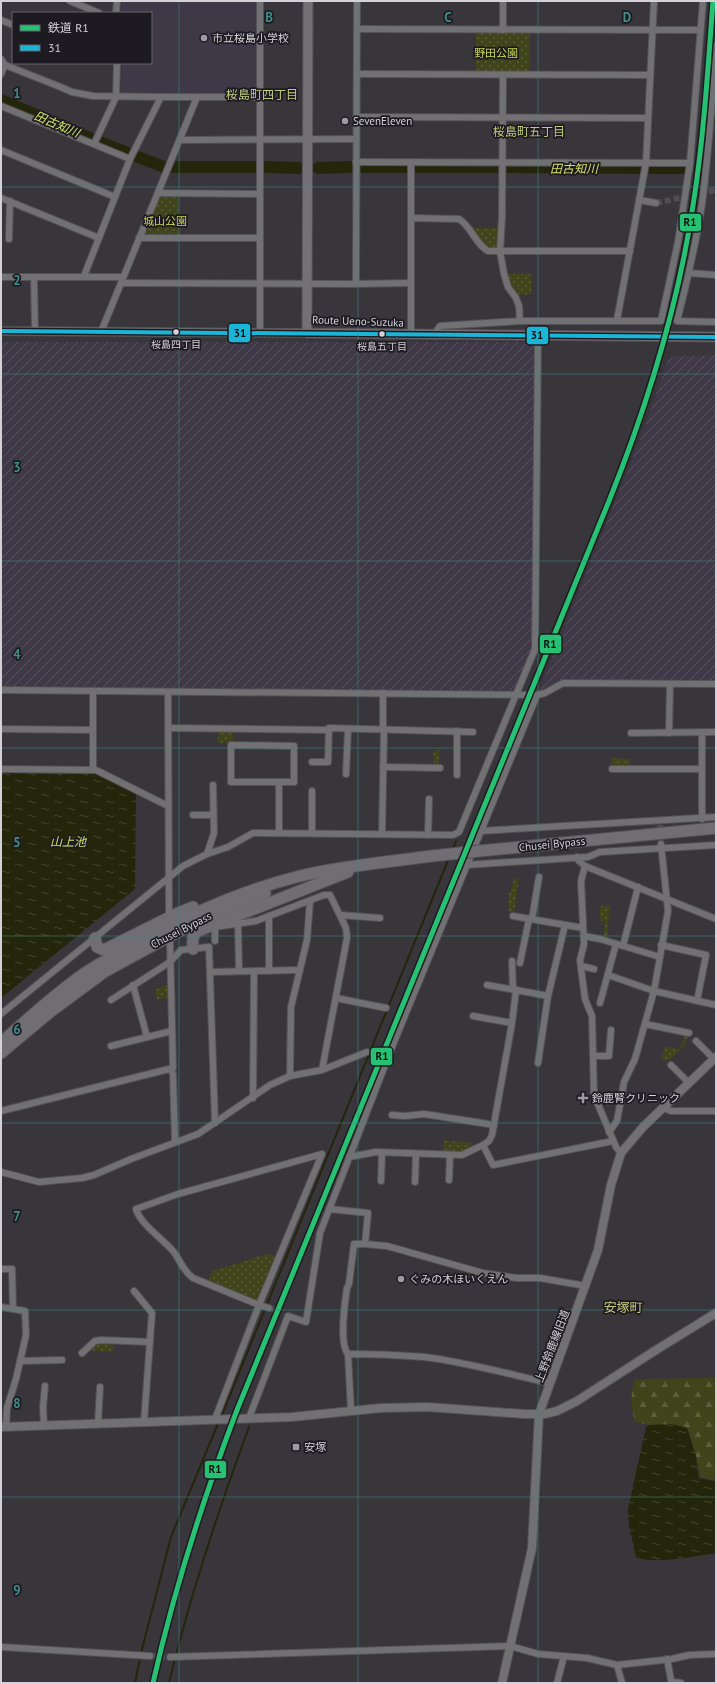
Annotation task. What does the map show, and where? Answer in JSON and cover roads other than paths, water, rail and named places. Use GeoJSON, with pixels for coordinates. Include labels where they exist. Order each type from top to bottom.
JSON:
{"type":"FeatureCollection","features":[{"type":"Feature","properties":{"kind":"highway","name":"Chusei Bypass"},"geometry":{"type":"LineString","coordinates":[[1,1042],[38,1009],[79,977],[141,940],[206,907],[243,893],[301,876],[387,862],[479,851],[716,828]]}},
{"type":"Feature","properties":{"kind":"highway","name":"Chusei Bypass"},"geometry":{"type":"LineString","coordinates":[[1,1053],[50,1012],[104,972],[205,917],[258,895],[295,883],[387,862]]}},
{"type":"Feature","properties":{"kind":"highway"},"geometry":{"type":"LineString","coordinates":[[193,949],[192,939],[194,934],[198,931],[354,870]]}},
{"type":"Feature","properties":{"kind":"highway"},"geometry":{"type":"LineString","coordinates":[[95,938],[98,947],[104,950],[178,913],[198,905],[243,893]]}},
{"type":"Feature","properties":{"kind":"highway"},"geometry":{"type":"LineString","coordinates":[[1,1032],[38,1009]]}},
{"type":"Feature","properties":{"kind":"highway"},"geometry":{"type":"LineString","coordinates":[[1,1063],[50,1012]]}},
{"type":"Feature","properties":{"kind":"main road","name":"Route Ueno-Suzuka"},"geometry":{"type":"LineString","coordinates":[[308,1],[307,333],[716,337]]}},
{"type":"Feature","properties":{"kind":"street"},"geometry":{"type":"LineString","coordinates":[[70,1],[98,12]]}},
{"type":"Feature","properties":{"kind":"street"},"geometry":{"type":"LineString","coordinates":[[116,12],[117,1]]}},
{"type":"Feature","properties":{"kind":"street"},"geometry":{"type":"LineString","coordinates":[[260,1],[260,333]]}},
{"type":"Feature","properties":{"kind":"street"},"geometry":{"type":"LineString","coordinates":[[356,283],[357,1]]}},
{"type":"Feature","properties":{"kind":"street"},"geometry":{"type":"LineString","coordinates":[[503,1],[503,30]]}},
{"type":"Feature","properties":{"kind":"street"},"geometry":{"type":"LineString","coordinates":[[617,320],[646,163],[654,1]]}},
{"type":"Feature","properties":{"kind":"street"},"geometry":{"type":"LineString","coordinates":[[434,335],[440,326],[520,321],[661,320],[678,242],[690,164],[703,1]]}},
{"type":"Feature","properties":{"kind":"street"},"geometry":{"type":"LineString","coordinates":[[1,20],[12,25]]}},
{"type":"Feature","properties":{"kind":"street"},"geometry":{"type":"LineString","coordinates":[[357,29],[700,30]]}},
{"type":"Feature","properties":{"kind":"street"},"geometry":{"type":"LineString","coordinates":[[716,46],[713,113],[702,205],[689,273],[677,321],[716,322]]}},
{"type":"Feature","properties":{"kind":"street"},"geometry":{"type":"LineString","coordinates":[[1,74],[3,62],[72,92],[93,96],[260,97]]}},
{"type":"Feature","properties":{"kind":"street"},"geometry":{"type":"LineString","coordinates":[[94,144],[116,97],[117,64]]}},
{"type":"Feature","properties":{"kind":"street"},"geometry":{"type":"LineString","coordinates":[[357,74],[650,75]]}},
{"type":"Feature","properties":{"kind":"street"},"geometry":{"type":"LineString","coordinates":[[504,75],[502,117],[502,218],[500,251],[506,280],[519,306],[520,321]]}},
{"type":"Feature","properties":{"kind":"street"},"geometry":{"type":"LineString","coordinates":[[84,276],[130,158],[161,97]]}},
{"type":"Feature","properties":{"kind":"street"},"geometry":{"type":"LineString","coordinates":[[101,332],[197,97]]}},
{"type":"Feature","properties":{"kind":"street"},"geometry":{"type":"LineString","coordinates":[[1,106],[130,158]]}},
{"type":"Feature","properties":{"kind":"street"},"geometry":{"type":"LineString","coordinates":[[357,117],[648,118]]}},
{"type":"Feature","properties":{"kind":"street"},"geometry":{"type":"LineString","coordinates":[[180,140],[356,139]]}},
{"type":"Feature","properties":{"kind":"street"},"geometry":{"type":"LineString","coordinates":[[1,150],[115,197]]}},
{"type":"Feature","properties":{"kind":"street"},"geometry":{"type":"LineString","coordinates":[[356,162],[690,164]]}},
{"type":"Feature","properties":{"kind":"street"},"geometry":{"type":"LineString","coordinates":[[411,162],[411,335]]}},
{"type":"Feature","properties":{"kind":"street"},"geometry":{"type":"LineString","coordinates":[[158,193],[259,194]]}},
{"type":"Feature","properties":{"kind":"street"},"geometry":{"type":"LineString","coordinates":[[1,198],[99,238]]}},
{"type":"Feature","properties":{"kind":"street"},"geometry":{"type":"LineString","coordinates":[[639,200],[656,203]]}},
{"type":"Feature","properties":{"kind":"street"},"geometry":{"type":"LineString","coordinates":[[10,201],[10,239]]}},
{"type":"Feature","properties":{"kind":"street"},"geometry":{"type":"LineString","coordinates":[[411,218],[459,219],[465,222],[483,248],[488,251],[630,251]]}},
{"type":"Feature","properties":{"kind":"street"},"geometry":{"type":"LineString","coordinates":[[139,238],[259,238]]}},
{"type":"Feature","properties":{"kind":"street"},"geometry":{"type":"LineString","coordinates":[[689,273],[716,274]]}},
{"type":"Feature","properties":{"kind":"street"},"geometry":{"type":"LineString","coordinates":[[1,277],[84,276],[122,280],[263,284],[411,283]]}},
{"type":"Feature","properties":{"kind":"street"},"geometry":{"type":"LineString","coordinates":[[34,277],[35,331]]}},
{"type":"Feature","properties":{"kind":"street"},"geometry":{"type":"LineString","coordinates":[[1,331],[307,333]]}},
{"type":"Feature","properties":{"kind":"street"},"geometry":{"type":"LineString","coordinates":[[1,1014],[183,866],[207,854],[228,848],[253,833],[453,835],[459,832],[535,649],[538,335]]}},
{"type":"Feature","properties":{"kind":"street"},"geometry":{"type":"LineString","coordinates":[[1,690],[537,695],[550,691],[564,683],[716,684]]}},
{"type":"Feature","properties":{"kind":"street"},"geometry":{"type":"LineString","coordinates":[[670,684],[670,733]]}},
{"type":"Feature","properties":{"kind":"street"},"geometry":{"type":"LineString","coordinates":[[93,691],[93,770]]}},
{"type":"Feature","properties":{"kind":"street"},"geometry":{"type":"LineString","coordinates":[[168,692],[169,914]]}},
{"type":"Feature","properties":{"kind":"street"},"geometry":{"type":"LineString","coordinates":[[382,834],[384,730],[383,693]]}},
{"type":"Feature","properties":{"kind":"street"},"geometry":{"type":"LineString","coordinates":[[281,1312],[306,1322],[320,1233],[466,865],[537,695]]}},
{"type":"Feature","properties":{"kind":"street"},"geometry":{"type":"LineString","coordinates":[[168,728],[329,730],[329,728],[473,732]]}},
{"type":"Feature","properties":{"kind":"street"},"geometry":{"type":"LineString","coordinates":[[346,774],[348,729]]}},
{"type":"Feature","properties":{"kind":"street"},"geometry":{"type":"LineString","coordinates":[[1,730],[93,730]]}},
{"type":"Feature","properties":{"kind":"street"},"geometry":{"type":"LineString","coordinates":[[312,762],[328,762],[329,730]]}},
{"type":"Feature","properties":{"kind":"street"},"geometry":{"type":"LineString","coordinates":[[457,731],[457,775]]}},
{"type":"Feature","properties":{"kind":"street"},"geometry":{"type":"LineString","coordinates":[[631,733],[702,734],[703,732],[716,732]]}},
{"type":"Feature","properties":{"kind":"street"},"geometry":{"type":"LineString","coordinates":[[702,734],[702,819]]}},
{"type":"Feature","properties":{"kind":"street"},"geometry":{"type":"LineString","coordinates":[[231,745],[294,746],[294,782],[280,782],[231,782],[231,745]]}},
{"type":"Feature","properties":{"kind":"street"},"geometry":{"type":"LineString","coordinates":[[383,767],[440,768]]}},
{"type":"Feature","properties":{"kind":"street"},"geometry":{"type":"LineString","coordinates":[[1,769],[93,770],[168,806]]}},
{"type":"Feature","properties":{"kind":"street"},"geometry":{"type":"LineString","coordinates":[[612,769],[701,769]]}},
{"type":"Feature","properties":{"kind":"street"},"geometry":{"type":"LineString","coordinates":[[279,833],[280,782]]}},
{"type":"Feature","properties":{"kind":"street"},"geometry":{"type":"LineString","coordinates":[[207,854],[214,833],[213,785]]}},
{"type":"Feature","properties":{"kind":"street"},"geometry":{"type":"LineString","coordinates":[[312,791],[312,833]]}},
{"type":"Feature","properties":{"kind":"street"},"geometry":{"type":"LineString","coordinates":[[428,835],[429,799]]}},
{"type":"Feature","properties":{"kind":"street"},"geometry":{"type":"LineString","coordinates":[[193,814],[213,815]]}},
{"type":"Feature","properties":{"kind":"street"},"geometry":{"type":"LineString","coordinates":[[480,831],[660,823],[716,817]]}},
{"type":"Feature","properties":{"kind":"street"},"geometry":{"type":"LineString","coordinates":[[466,865],[588,857],[600,852],[662,846],[716,845]]}},
{"type":"Feature","properties":{"kind":"street"},"geometry":{"type":"LineString","coordinates":[[609,1132],[617,1121],[622,1101],[624,1082],[635,1059],[654,991],[668,911],[662,846]]}},
{"type":"Feature","properties":{"kind":"street"},"geometry":{"type":"LineString","coordinates":[[577,857],[578,860],[585,866],[716,919]]}},
{"type":"Feature","properties":{"kind":"street"},"geometry":{"type":"LineString","coordinates":[[585,866],[581,881],[584,936],[580,960],[585,999],[592,1016],[594,1095],[616,1148],[621,1153]]}},
{"type":"Feature","properties":{"kind":"street"},"geometry":{"type":"LineString","coordinates":[[520,963],[539,877]]}},
{"type":"Feature","properties":{"kind":"street"},"geometry":{"type":"LineString","coordinates":[[600,1003],[638,887]]}},
{"type":"Feature","properties":{"kind":"street"},"geometry":{"type":"LineString","coordinates":[[215,941],[215,927],[256,921],[324,895],[330,895],[346,928],[347,938],[322,1070]]}},
{"type":"Feature","properties":{"kind":"street"},"geometry":{"type":"LineString","coordinates":[[290,1076],[291,1008],[307,940],[310,901]]}},
{"type":"Feature","properties":{"kind":"street"},"geometry":{"type":"LineString","coordinates":[[340,915],[380,918]]}},
{"type":"Feature","properties":{"kind":"street"},"geometry":{"type":"LineString","coordinates":[[269,916],[269,971]]}},
{"type":"Feature","properties":{"kind":"street"},"geometry":{"type":"LineString","coordinates":[[513,916],[583,928]]}},
{"type":"Feature","properties":{"kind":"street"},"geometry":{"type":"LineString","coordinates":[[238,923],[239,971]]}},
{"type":"Feature","properties":{"kind":"street"},"geometry":{"type":"LineString","coordinates":[[538,1063],[548,996],[565,925]]}},
{"type":"Feature","properties":{"kind":"street"},"geometry":{"type":"LineString","coordinates":[[584,936],[660,957]]}},
{"type":"Feature","properties":{"kind":"street"},"geometry":{"type":"LineString","coordinates":[[170,942],[173,1068],[171,1069],[173,1074],[175,1142]]}},
{"type":"Feature","properties":{"kind":"street"},"geometry":{"type":"LineString","coordinates":[[661,946],[706,955],[697,1000]]}},
{"type":"Feature","properties":{"kind":"street"},"geometry":{"type":"LineString","coordinates":[[111,1000],[170,962],[181,950],[210,947],[215,1123]]}},
{"type":"Feature","properties":{"kind":"street"},"geometry":{"type":"LineString","coordinates":[[349,1157],[376,1152],[462,1155],[489,1141],[494,1126],[512,1023],[514,989],[512,961]]}},
{"type":"Feature","properties":{"kind":"street"},"geometry":{"type":"LineString","coordinates":[[581,966],[594,969]]}},
{"type":"Feature","properties":{"kind":"street"},"geometry":{"type":"LineString","coordinates":[[210,972],[300,970]]}},
{"type":"Feature","properties":{"kind":"street"},"geometry":{"type":"LineString","coordinates":[[253,1098],[254,971]]}},
{"type":"Feature","properties":{"kind":"street"},"geometry":{"type":"LineString","coordinates":[[608,975],[654,991],[716,1005]]}},
{"type":"Feature","properties":{"kind":"street"},"geometry":{"type":"LineString","coordinates":[[133,985],[147,1037]]}},
{"type":"Feature","properties":{"kind":"street"},"geometry":{"type":"LineString","coordinates":[[487,985],[548,996]]}},
{"type":"Feature","properties":{"kind":"street"},"geometry":{"type":"LineString","coordinates":[[336,998],[386,1008]]}},
{"type":"Feature","properties":{"kind":"street"},"geometry":{"type":"LineString","coordinates":[[473,1016],[512,1023]]}},
{"type":"Feature","properties":{"kind":"street"},"geometry":{"type":"LineString","coordinates":[[645,1024],[689,1033]]}},
{"type":"Feature","properties":{"kind":"street"},"geometry":{"type":"LineString","coordinates":[[593,1056],[609,1056],[611,1030]]}},
{"type":"Feature","properties":{"kind":"street"},"geometry":{"type":"LineString","coordinates":[[111,1046],[172,1031]]}},
{"type":"Feature","properties":{"kind":"street"},"geometry":{"type":"LineString","coordinates":[[696,1041],[715,1058]]}},
{"type":"Feature","properties":{"kind":"street"},"geometry":{"type":"LineString","coordinates":[[1,1172],[39,1182],[82,1178],[198,1134],[270,1085],[290,1076],[322,1070],[368,1052]]}},
{"type":"Feature","properties":{"kind":"street","name":"上野鈴鹿線旧道"},"geometry":{"type":"LineString","coordinates":[[502,1683],[534,1535],[539,1414],[549,1383],[562,1354],[598,1250],[611,1185],[621,1153],[643,1127],[715,1058]]}},
{"type":"Feature","properties":{"kind":"street"},"geometry":{"type":"LineString","coordinates":[[671,1065],[689,1083]]}},
{"type":"Feature","properties":{"kind":"street"},"geometry":{"type":"LineString","coordinates":[[1,1111],[171,1069]]}},
{"type":"Feature","properties":{"kind":"street"},"geometry":{"type":"LineString","coordinates":[[664,1108],[672,1111],[715,1110]]}},
{"type":"Feature","properties":{"kind":"street"},"geometry":{"type":"LineString","coordinates":[[392,1115],[405,1116],[424,1114],[494,1126]]}},
{"type":"Feature","properties":{"kind":"street"},"geometry":{"type":"LineString","coordinates":[[483,1145],[493,1165],[505,1161],[613,1141]]}},
{"type":"Feature","properties":{"kind":"street"},"geometry":{"type":"LineString","coordinates":[[381,1182],[382,1153]]}},
{"type":"Feature","properties":{"kind":"street"},"geometry":{"type":"LineString","coordinates":[[218,1419],[265,1307],[322,1154],[178,1194],[136,1210],[140,1218],[168,1245],[184,1271],[193,1278],[265,1307]]}},
{"type":"Feature","properties":{"kind":"street"},"geometry":{"type":"LineString","coordinates":[[415,1182],[416,1154]]}},
{"type":"Feature","properties":{"kind":"street"},"geometry":{"type":"LineString","coordinates":[[449,1180],[450,1155]]}},
{"type":"Feature","properties":{"kind":"street"},"geometry":{"type":"LineString","coordinates":[[329,1209],[368,1213],[365,1244]]}},
{"type":"Feature","properties":{"kind":"street"},"geometry":{"type":"LineString","coordinates":[[351,1411],[348,1354],[345,1347],[344,1315],[354,1244],[387,1246],[483,1273],[517,1278],[540,1278],[586,1286]]}},
{"type":"Feature","properties":{"kind":"street"},"geometry":{"type":"LineString","coordinates":[[1,1269],[12,1269],[12,1309]]}},
{"type":"Feature","properties":{"kind":"street"},"geometry":{"type":"LineString","coordinates":[[134,1291],[152,1313],[144,1422]]}},
{"type":"Feature","properties":{"kind":"street"},"geometry":{"type":"LineString","coordinates":[[1,1307],[25,1311],[26,1334],[3,1427],[292,1417],[381,1408],[427,1407],[539,1414],[557,1411],[577,1401],[716,1313]]}},
{"type":"Feature","properties":{"kind":"street"},"geometry":{"type":"LineString","coordinates":[[249,1418],[288,1316]]}},
{"type":"Feature","properties":{"kind":"street"},"geometry":{"type":"LineString","coordinates":[[82,1353],[95,1341],[101,1340],[150,1342]]}},
{"type":"Feature","properties":{"kind":"street"},"geometry":{"type":"LineString","coordinates":[[348,1354],[384,1354],[424,1358],[457,1363],[549,1383]]}},
{"type":"Feature","properties":{"kind":"street"},"geometry":{"type":"LineString","coordinates":[[20,1361],[62,1360]]}},
{"type":"Feature","properties":{"kind":"street"},"geometry":{"type":"LineString","coordinates":[[44,1426],[43,1407],[45,1386]]}},
{"type":"Feature","properties":{"kind":"street"},"geometry":{"type":"LineString","coordinates":[[98,1424],[100,1387]]}},
{"type":"Feature","properties":{"kind":"street"},"geometry":{"type":"LineString","coordinates":[[173,1657],[510,1646],[538,1654],[587,1658],[617,1665],[716,1654]]}},
{"type":"Feature","properties":{"kind":"street"},"geometry":{"type":"LineString","coordinates":[[1,1647],[144,1655]]}},
{"type":"Feature","properties":{"kind":"street"},"geometry":{"type":"LineString","coordinates":[[557,1683],[564,1656]]}},
{"type":"Feature","properties":{"kind":"street"},"geometry":{"type":"LineString","coordinates":[[667,1659],[671,1680],[673,1682],[681,1683]]}},
{"type":"Feature","properties":{"kind":"street"},"geometry":{"type":"LineString","coordinates":[[617,1665],[622,1683]]}},
{"type":"Feature","properties":{"kind":"water","name":"山上池"},"geometry":{"type":"Polygon","coordinates":[[[1,773],[95,774],[136,793],[135,889],[1,998],[1,773]]]}},
{"type":"Feature","properties":{"kind":"water"},"geometry":{"type":"Polygon","coordinates":[[[672,1424],[687,1428],[696,1456],[699,1478],[714,1481],[716,1478],[716,1553],[663,1560],[643,1559],[636,1557],[629,1526],[628,1509],[646,1427],[649,1425],[672,1424]]]}},
{"type":"Feature","properties":{"kind":"waterway","name":"田古知川"},"geometry":{"type":"LineString","coordinates":[[1,100],[90,138]]}},
{"type":"Feature","properties":{"kind":"waterway","name":"田古知川"},"geometry":{"type":"LineString","coordinates":[[100,142],[128,153]]}},
{"type":"Feature","properties":{"kind":"waterway","name":"田古知川"},"geometry":{"type":"LineString","coordinates":[[138,157],[164,167]]}},
{"type":"Feature","properties":{"kind":"waterway","name":"田古知川"},"geometry":{"type":"LineString","coordinates":[[172,167],[254,167]]}},
{"type":"Feature","properties":{"kind":"waterway","name":"田古知川"},"geometry":{"type":"LineString","coordinates":[[265,167],[298,168]]}},
{"type":"Feature","properties":{"kind":"waterway","name":"田古知川"},"geometry":{"type":"LineString","coordinates":[[318,168],[351,167]]}},
{"type":"Feature","properties":{"kind":"waterway","name":"田古知川"},"geometry":{"type":"LineString","coordinates":[[362,167],[406,167]]}},
{"type":"Feature","properties":{"kind":"waterway","name":"田古知川"},"geometry":{"type":"LineString","coordinates":[[416,167],[498,167]]}},
{"type":"Feature","properties":{"kind":"waterway","name":"田古知川"},"geometry":{"type":"LineString","coordinates":[[508,167],[639,168]]}},
{"type":"Feature","properties":{"kind":"waterway","name":"田古知川"},"geometry":{"type":"LineString","coordinates":[[650,168],[684,168]]}},
{"type":"Feature","properties":{"kind":"waterway"},"geometry":{"type":"LineString","coordinates":[[452,851],[456,841]]}},
{"type":"Feature","properties":{"kind":"waterway"},"geometry":{"type":"LineString","coordinates":[[221,1417],[449,858]]}},
{"type":"Feature","properties":{"kind":"waterway"},"geometry":{"type":"LineString","coordinates":[[135,1683],[142,1649],[171,1537],[219,1421]]}},
{"type":"Feature","properties":{"kind":"waterway"},"geometry":{"type":"LineString","coordinates":[[169,1683],[205,1554],[249,1427]]}},
{"type":"Feature","properties":{"kind":"tunnel"},"geometry":{"type":"LineString","coordinates":[[656,203],[716,190]]}},
{"type":"Feature","properties":{"kind":"tunnel"},"geometry":{"type":"LineString","coordinates":[[660,825],[661,844]]}},
{"type":"Feature","properties":{"kind":"tunnel"},"geometry":{"type":"LineString","coordinates":[[269,1308],[281,1312]]}},
{"type":"Feature","properties":{"kind":"tunnel"},"geometry":{"type":"LineString","coordinates":[[150,1656],[170,1657]]}},
{"type":"Feature","properties":{"kind":"rail line","name":"R1"},"geometry":{"type":"LineString","coordinates":[[153,1683],[170,1614],[190,1545],[212,1477],[237,1410],[609,501],[637,428],[671,315],[688,238],[700,150],[713,1]]}},
{"type":"Feature","properties":{"kind":"place","name":"市立桜島小学校"},"geometry":{"type":"Point","coordinates":[204,38]}},
{"type":"Feature","properties":{"kind":"place","name":"SevenEleven"},"geometry":{"type":"Point","coordinates":[345,121]}},
{"type":"Feature","properties":{"kind":"place","name":"桜島四丁目"},"geometry":{"type":"Point","coordinates":[176,332]}},
{"type":"Feature","properties":{"kind":"place","name":"桜島五丁目"},"geometry":{"type":"Point","coordinates":[382,334]}},
{"type":"Feature","properties":{"kind":"place","name":"鈴鹿腎クリニック"},"geometry":{"type":"Point","coordinates":[583,1098]}},
{"type":"Feature","properties":{"kind":"place","name":"ぐみの木ほいくえん"},"geometry":{"type":"Point","coordinates":[401,1279]}},
{"type":"Feature","properties":{"kind":"place","name":"安塚"},"geometry":{"type":"Point","coordinates":[296,1447]}},
{"type":"Feature","properties":{"kind":"district","name":"桜島町四丁目"},"geometry":{"type":"Point","coordinates":[262,94]}},
{"type":"Feature","properties":{"kind":"district","name":"桜島町五丁目"},"geometry":{"type":"Point","coordinates":[529,131]}},
{"type":"Feature","properties":{"kind":"district","name":"安塚町"},"geometry":{"type":"Point","coordinates":[623,1307]}},
{"type":"Feature","properties":{"kind":"park label","name":"野田公園"},"geometry":{"type":"Point","coordinates":[496,53]}},
{"type":"Feature","properties":{"kind":"park label","name":"城山公園"},"geometry":{"type":"Point","coordinates":[165,221]}}]}
